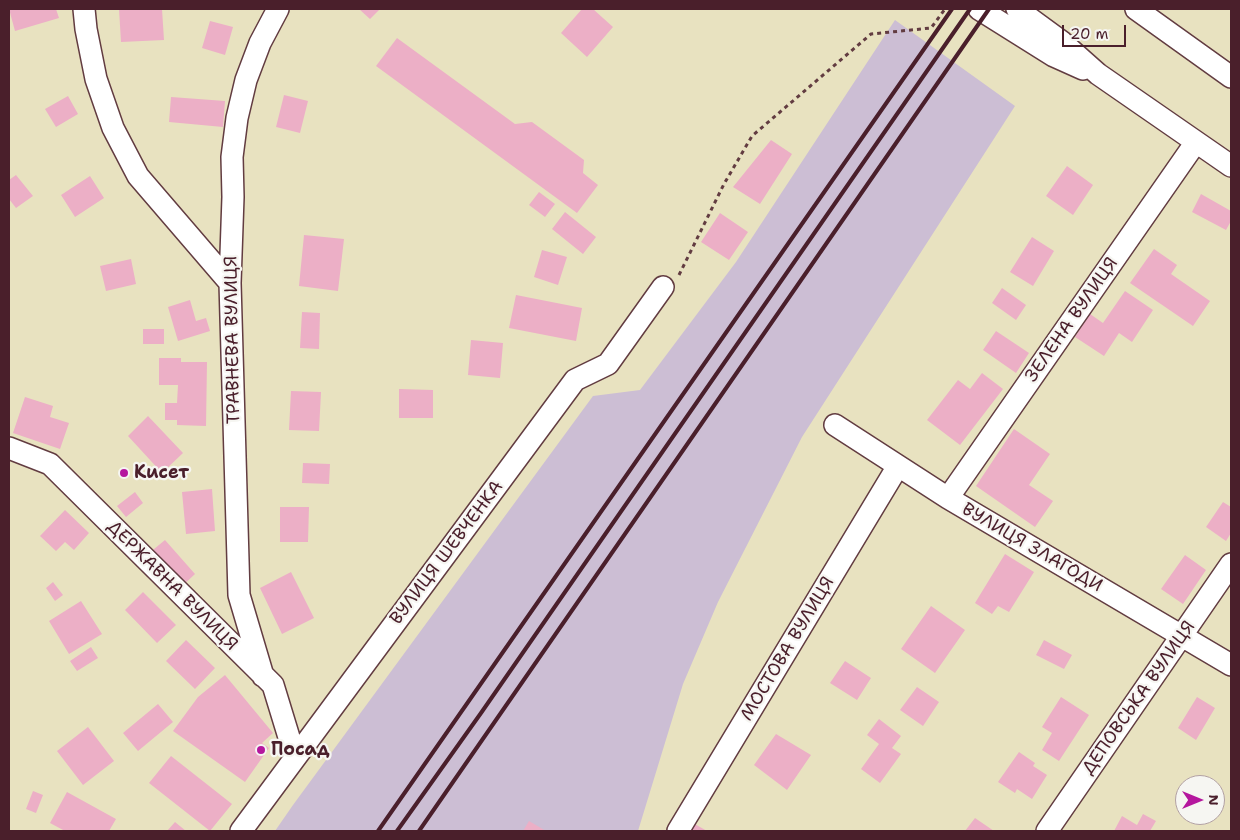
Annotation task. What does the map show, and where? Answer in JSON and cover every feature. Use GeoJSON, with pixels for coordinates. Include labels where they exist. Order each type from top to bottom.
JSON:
{"type":"FeatureCollection","features":[{"type":"Feature","properties":{"kind":"street"},"geometry":{"type":"LineString","coordinates":[[84,9],[96,79],[113,128],[138,176],[230,283]]}},
{"type":"Feature","properties":{"kind":"street","name":"ТРАВНЕВА ВУЛИЦЯ"},"geometry":{"type":"LineString","coordinates":[[263,676],[239,595],[230,283],[233,197],[232,157],[237,118],[246,80],[260,43],[278,9]]}},
{"type":"Feature","properties":{"kind":"street"},"geometry":{"type":"LineString","coordinates":[[978,9],[1054,56],[1074,66],[1098,74]]}},
{"type":"Feature","properties":{"kind":"street"},"geometry":{"type":"LineString","coordinates":[[1017,9],[1062,42],[1098,74],[1231,166]]}},
{"type":"Feature","properties":{"kind":"street"},"geometry":{"type":"LineString","coordinates":[[1136,9],[1231,77]]}},
{"type":"Feature","properties":{"kind":"street","name":"ЗЕЛЕНА ВУЛИЦЯ"},"geometry":{"type":"LineString","coordinates":[[948,498],[1196,142]]}},
{"type":"Feature","properties":{"kind":"street","name":"ВУЛИЦЯ ШЕВЧЕНКА"},"geometry":{"type":"LineString","coordinates":[[241,831],[575,380],[608,364],[663,287]]}},
{"type":"Feature","properties":{"kind":"street","name":"ВУЛИЦЯ ЗЛАГОДИ"},"geometry":{"type":"LineString","coordinates":[[835,425],[948,498],[1231,666]]}},
{"type":"Feature","properties":{"kind":"street","name":"ДЕРЖАВНА ВУЛИЦЯ"},"geometry":{"type":"LineString","coordinates":[[9,448],[50,464],[273,685],[295,757]]}},
{"type":"Feature","properties":{"kind":"street","name":"МОСТОВА ВУЛИЦЯ"},"geometry":{"type":"LineString","coordinates":[[678,831],[898,466]]}},
{"type":"Feature","properties":{"kind":"street","name":"ДЕПОВСЬКА ВУЛИЦЯ"},"geometry":{"type":"LineString","coordinates":[[1047,831],[1231,564]]}},
{"type":"Feature","properties":{"kind":"path"},"geometry":{"type":"LineString","coordinates":[[663,287],[677,278],[724,184],[752,136],[871,34],[931,28],[945,9]]}},
{"type":"Feature","properties":{"kind":"shaded area"},"geometry":{"type":"Polygon","coordinates":[[[895,20],[1015,106],[802,437],[718,602],[683,684],[638,831],[275,831],[593,396],[640,390],[736,262],[895,20]]]}},
{"type":"Feature","properties":{"kind":"building"},"geometry":{"type":"Polygon","coordinates":[[[9,9],[56,9],[59,18],[15,31],[9,9]]]}},
{"type":"Feature","properties":{"kind":"building"},"geometry":{"type":"Polygon","coordinates":[[[119,9],[162,9],[164,40],[121,42],[119,9]]]}},
{"type":"Feature","properties":{"kind":"building"},"geometry":{"type":"Polygon","coordinates":[[[359,9],[380,9],[370,19],[359,9]]]}},
{"type":"Feature","properties":{"kind":"building"},"geometry":{"type":"Polygon","coordinates":[[[582,9],[593,9],[613,27],[587,57],[561,33],[582,9]]]}},
{"type":"Feature","properties":{"kind":"building"},"geometry":{"type":"Polygon","coordinates":[[[210,21],[233,27],[225,55],[202,48],[210,21]]]}},
{"type":"Feature","properties":{"kind":"building"},"geometry":{"type":"Polygon","coordinates":[[[397,38],[515,124],[532,122],[584,160],[583,173],[598,185],[577,213],[376,66],[397,38]]]}},
{"type":"Feature","properties":{"kind":"building"},"geometry":{"type":"Polygon","coordinates":[[[284,95],[308,101],[300,133],[276,127],[284,95]]]}},
{"type":"Feature","properties":{"kind":"building"},"geometry":{"type":"Polygon","coordinates":[[[68,96],[78,114],[56,127],[45,109],[68,96]]]}},
{"type":"Feature","properties":{"kind":"building"},"geometry":{"type":"Polygon","coordinates":[[[171,97],[225,101],[223,127],[169,122],[171,97]]]}},
{"type":"Feature","properties":{"kind":"building"},"geometry":{"type":"Polygon","coordinates":[[[771,140],[792,154],[760,204],[733,187],[771,140]]]}},
{"type":"Feature","properties":{"kind":"building"},"geometry":{"type":"Polygon","coordinates":[[[1067,166],[1093,185],[1073,215],[1046,196],[1067,166]]]}},
{"type":"Feature","properties":{"kind":"building"},"geometry":{"type":"Polygon","coordinates":[[[16,175],[33,196],[16,208],[9,199],[9,180],[16,175]]]}},
{"type":"Feature","properties":{"kind":"building"},"geometry":{"type":"Polygon","coordinates":[[[90,176],[104,198],[75,217],[61,195],[90,176]]]}},
{"type":"Feature","properties":{"kind":"building"},"geometry":{"type":"Polygon","coordinates":[[[539,192],[555,204],[545,217],[529,205],[539,192]]]}},
{"type":"Feature","properties":{"kind":"building"},"geometry":{"type":"Polygon","coordinates":[[[1201,194],[1231,211],[1231,221],[1226,230],[1192,212],[1201,194]]]}},
{"type":"Feature","properties":{"kind":"building"},"geometry":{"type":"Polygon","coordinates":[[[565,212],[596,237],[583,254],[552,229],[565,212]]]}},
{"type":"Feature","properties":{"kind":"building"},"geometry":{"type":"Polygon","coordinates":[[[720,213],[748,232],[729,260],[701,242],[720,213]]]}},
{"type":"Feature","properties":{"kind":"building"},"geometry":{"type":"Polygon","coordinates":[[[304,235],[344,239],[338,291],[299,286],[304,235]]]}},
{"type":"Feature","properties":{"kind":"building"},"geometry":{"type":"Polygon","coordinates":[[[1032,237],[1054,251],[1033,286],[1010,272],[1032,237]]]}},
{"type":"Feature","properties":{"kind":"building"},"geometry":{"type":"Polygon","coordinates":[[[1154,249],[1177,265],[1171,274],[1210,301],[1193,326],[1130,283],[1154,249]]]}},
{"type":"Feature","properties":{"kind":"building"},"geometry":{"type":"Polygon","coordinates":[[[542,250],[567,257],[558,285],[534,277],[542,250]]]}},
{"type":"Feature","properties":{"kind":"building"},"geometry":{"type":"Polygon","coordinates":[[[131,259],[136,284],[106,291],[100,266],[131,259]]]}},
{"type":"Feature","properties":{"kind":"building"},"geometry":{"type":"Polygon","coordinates":[[[1002,288],[1026,305],[1016,320],[992,303],[1002,288]]]}},
{"type":"Feature","properties":{"kind":"building"},"geometry":{"type":"Polygon","coordinates":[[[1125,291],[1153,310],[1132,342],[1119,333],[1104,356],[1075,337],[1090,314],[1103,323],[1125,291]]]}},
{"type":"Feature","properties":{"kind":"building"},"geometry":{"type":"Polygon","coordinates":[[[516,295],[582,308],[576,341],[509,328],[516,295]]]}},
{"type":"Feature","properties":{"kind":"building"},"geometry":{"type":"Polygon","coordinates":[[[190,300],[196,321],[206,318],[210,331],[178,341],[168,307],[190,300]]]}},
{"type":"Feature","properties":{"kind":"building"},"geometry":{"type":"Polygon","coordinates":[[[302,312],[320,313],[319,349],[300,348],[302,312]]]}},
{"type":"Feature","properties":{"kind":"building"},"geometry":{"type":"Polygon","coordinates":[[[143,329],[164,329],[164,344],[143,344],[143,329]]]}},
{"type":"Feature","properties":{"kind":"building"},"geometry":{"type":"Polygon","coordinates":[[[996,331],[1029,353],[1016,373],[983,350],[996,331]]]}},
{"type":"Feature","properties":{"kind":"building"},"geometry":{"type":"Polygon","coordinates":[[[471,340],[503,343],[500,378],[468,375],[471,340]]]}},
{"type":"Feature","properties":{"kind":"building"},"geometry":{"type":"Polygon","coordinates":[[[159,358],[181,358],[181,362],[207,362],[206,426],[177,425],[177,420],[165,420],[165,403],[177,403],[178,385],[159,385],[159,358]]]}},
{"type":"Feature","properties":{"kind":"building"},"geometry":{"type":"Polygon","coordinates":[[[982,373],[1003,389],[960,445],[927,420],[958,380],[970,389],[982,373]]]}},
{"type":"Feature","properties":{"kind":"building"},"geometry":{"type":"Polygon","coordinates":[[[399,389],[433,390],[433,418],[399,418],[399,389]]]}},
{"type":"Feature","properties":{"kind":"building"},"geometry":{"type":"Polygon","coordinates":[[[291,391],[321,392],[319,431],[289,430],[291,391]]]}},
{"type":"Feature","properties":{"kind":"building"},"geometry":{"type":"Polygon","coordinates":[[[25,397],[53,406],[50,417],[69,423],[60,449],[13,433],[25,397]]]}},
{"type":"Feature","properties":{"kind":"building"},"geometry":{"type":"Polygon","coordinates":[[[148,416],[183,453],[162,473],[128,436],[148,416]]]}},
{"type":"Feature","properties":{"kind":"building"},"geometry":{"type":"Polygon","coordinates":[[[1014,429],[1050,454],[1029,485],[1053,501],[1035,527],[976,486],[1014,429]]]}},
{"type":"Feature","properties":{"kind":"building"},"geometry":{"type":"Polygon","coordinates":[[[303,463],[330,464],[329,484],[302,483],[303,463]]]}},
{"type":"Feature","properties":{"kind":"building"},"geometry":{"type":"Polygon","coordinates":[[[212,489],[215,531],[186,534],[182,492],[212,489]]]}},
{"type":"Feature","properties":{"kind":"building"},"geometry":{"type":"Polygon","coordinates":[[[135,492],[143,503],[126,517],[117,506],[135,492]]]}},
{"type":"Feature","properties":{"kind":"building"},"geometry":{"type":"Polygon","coordinates":[[[1223,502],[1231,507],[1231,533],[1226,541],[1206,527],[1223,502]]]}},
{"type":"Feature","properties":{"kind":"building"},"geometry":{"type":"Polygon","coordinates":[[[280,507],[309,507],[308,542],[280,542],[280,507]]]}},
{"type":"Feature","properties":{"kind":"building"},"geometry":{"type":"Polygon","coordinates":[[[65,510],[89,533],[74,550],[65,542],[56,551],[40,536],[65,510]]]}},
{"type":"Feature","properties":{"kind":"building"},"geometry":{"type":"Polygon","coordinates":[[[165,540],[195,574],[179,589],[148,554],[165,540]]]}},
{"type":"Feature","properties":{"kind":"building"},"geometry":{"type":"Polygon","coordinates":[[[1005,554],[1034,572],[1009,612],[998,606],[992,614],[975,603],[1005,554]]]}},
{"type":"Feature","properties":{"kind":"building"},"geometry":{"type":"Polygon","coordinates":[[[1185,555],[1206,570],[1183,604],[1161,589],[1185,555]]]}},
{"type":"Feature","properties":{"kind":"building"},"geometry":{"type":"Polygon","coordinates":[[[291,572],[314,618],[282,634],[260,588],[291,572]]]}},
{"type":"Feature","properties":{"kind":"building"},"geometry":{"type":"Polygon","coordinates":[[[53,582],[63,595],[55,601],[46,588],[53,582]]]}},
{"type":"Feature","properties":{"kind":"building"},"geometry":{"type":"Polygon","coordinates":[[[143,592],[176,625],[157,643],[125,610],[143,592]]]}},
{"type":"Feature","properties":{"kind":"building"},"geometry":{"type":"Polygon","coordinates":[[[81,601],[102,634],[69,654],[49,621],[81,601]]]}},
{"type":"Feature","properties":{"kind":"building"},"geometry":{"type":"Polygon","coordinates":[[[931,606],[965,630],[935,673],[901,649],[931,606]]]}},
{"type":"Feature","properties":{"kind":"building"},"geometry":{"type":"Polygon","coordinates":[[[186,640],[215,668],[195,689],[166,661],[186,640]]]}},
{"type":"Feature","properties":{"kind":"building"},"geometry":{"type":"Polygon","coordinates":[[[1044,640],[1072,655],[1064,669],[1036,655],[1044,640]]]}},
{"type":"Feature","properties":{"kind":"building"},"geometry":{"type":"Polygon","coordinates":[[[91,647],[98,658],[77,671],[70,661],[91,647]]]}},
{"type":"Feature","properties":{"kind":"building"},"geometry":{"type":"Polygon","coordinates":[[[845,661],[871,678],[857,700],[830,683],[845,661]]]}},
{"type":"Feature","properties":{"kind":"building"},"geometry":{"type":"Polygon","coordinates":[[[225,675],[273,733],[262,743],[269,748],[245,782],[173,731],[198,697],[225,675]]]}},
{"type":"Feature","properties":{"kind":"building"},"geometry":{"type":"Polygon","coordinates":[[[917,687],[939,702],[923,726],[900,710],[917,687]]]}},
{"type":"Feature","properties":{"kind":"building"},"geometry":{"type":"Polygon","coordinates":[[[1061,697],[1089,715],[1059,761],[1042,750],[1052,733],[1042,727],[1061,697]]]}},
{"type":"Feature","properties":{"kind":"building"},"geometry":{"type":"Polygon","coordinates":[[[1197,697],[1215,708],[1196,740],[1178,728],[1197,697]]]}},
{"type":"Feature","properties":{"kind":"building"},"geometry":{"type":"Polygon","coordinates":[[[158,704],[173,722],[138,751],[123,733],[158,704]]]}},
{"type":"Feature","properties":{"kind":"building"},"geometry":{"type":"Polygon","coordinates":[[[879,719],[901,736],[892,748],[901,754],[880,783],[861,769],[879,744],[867,735],[879,719]]]}},
{"type":"Feature","properties":{"kind":"building"},"geometry":{"type":"Polygon","coordinates":[[[88,727],[114,761],[83,785],[57,751],[88,727]]]}},
{"type":"Feature","properties":{"kind":"building"},"geometry":{"type":"Polygon","coordinates":[[[776,734],[811,755],[787,790],[754,765],[776,734]]]}},
{"type":"Feature","properties":{"kind":"building"},"geometry":{"type":"Polygon","coordinates":[[[1019,752],[1035,763],[1033,766],[1047,775],[1032,799],[1017,789],[1015,793],[998,782],[1019,752]]]}},
{"type":"Feature","properties":{"kind":"building"},"geometry":{"type":"Polygon","coordinates":[[[171,756],[232,804],[210,831],[149,783],[171,756]]]}},
{"type":"Feature","properties":{"kind":"building"},"geometry":{"type":"Polygon","coordinates":[[[33,791],[43,795],[36,813],[26,809],[33,791]]]}},
{"type":"Feature","properties":{"kind":"building"},"geometry":{"type":"Polygon","coordinates":[[[67,792],[116,819],[109,831],[65,831],[50,823],[67,792]]]}},
{"type":"Feature","properties":{"kind":"building"},"geometry":{"type":"Polygon","coordinates":[[[1143,814],[1156,821],[1150,831],[1114,831],[1122,816],[1137,825],[1143,814]]]}},
{"type":"Feature","properties":{"kind":"building"},"geometry":{"type":"Polygon","coordinates":[[[975,818],[994,831],[965,831],[975,818]]]}},
{"type":"Feature","properties":{"kind":"building"},"geometry":{"type":"Polygon","coordinates":[[[529,821],[546,831],[523,831],[529,821]]]}},
{"type":"Feature","properties":{"kind":"building"},"geometry":{"type":"Polygon","coordinates":[[[175,822],[186,831],[167,831],[175,822]]]}},
{"type":"Feature","properties":{"kind":"building"},"geometry":{"type":"Polygon","coordinates":[[[693,823],[707,831],[688,831],[693,823]]]}},
{"type":"Feature","properties":{"kind":"railway"},"geometry":{"type":"LineString","coordinates":[[378,831],[952,9]]}},
{"type":"Feature","properties":{"kind":"railway"},"geometry":{"type":"LineString","coordinates":[[397,831],[970,9]]}},
{"type":"Feature","properties":{"kind":"railway"},"geometry":{"type":"LineString","coordinates":[[419,831],[989,9]]}},
{"type":"Feature","properties":{"kind":"place","name":"Кисет"},"geometry":{"type":"Point","coordinates":[124,473]}},
{"type":"Feature","properties":{"kind":"place","name":"Посад"},"geometry":{"type":"Point","coordinates":[261,750]}}]}
